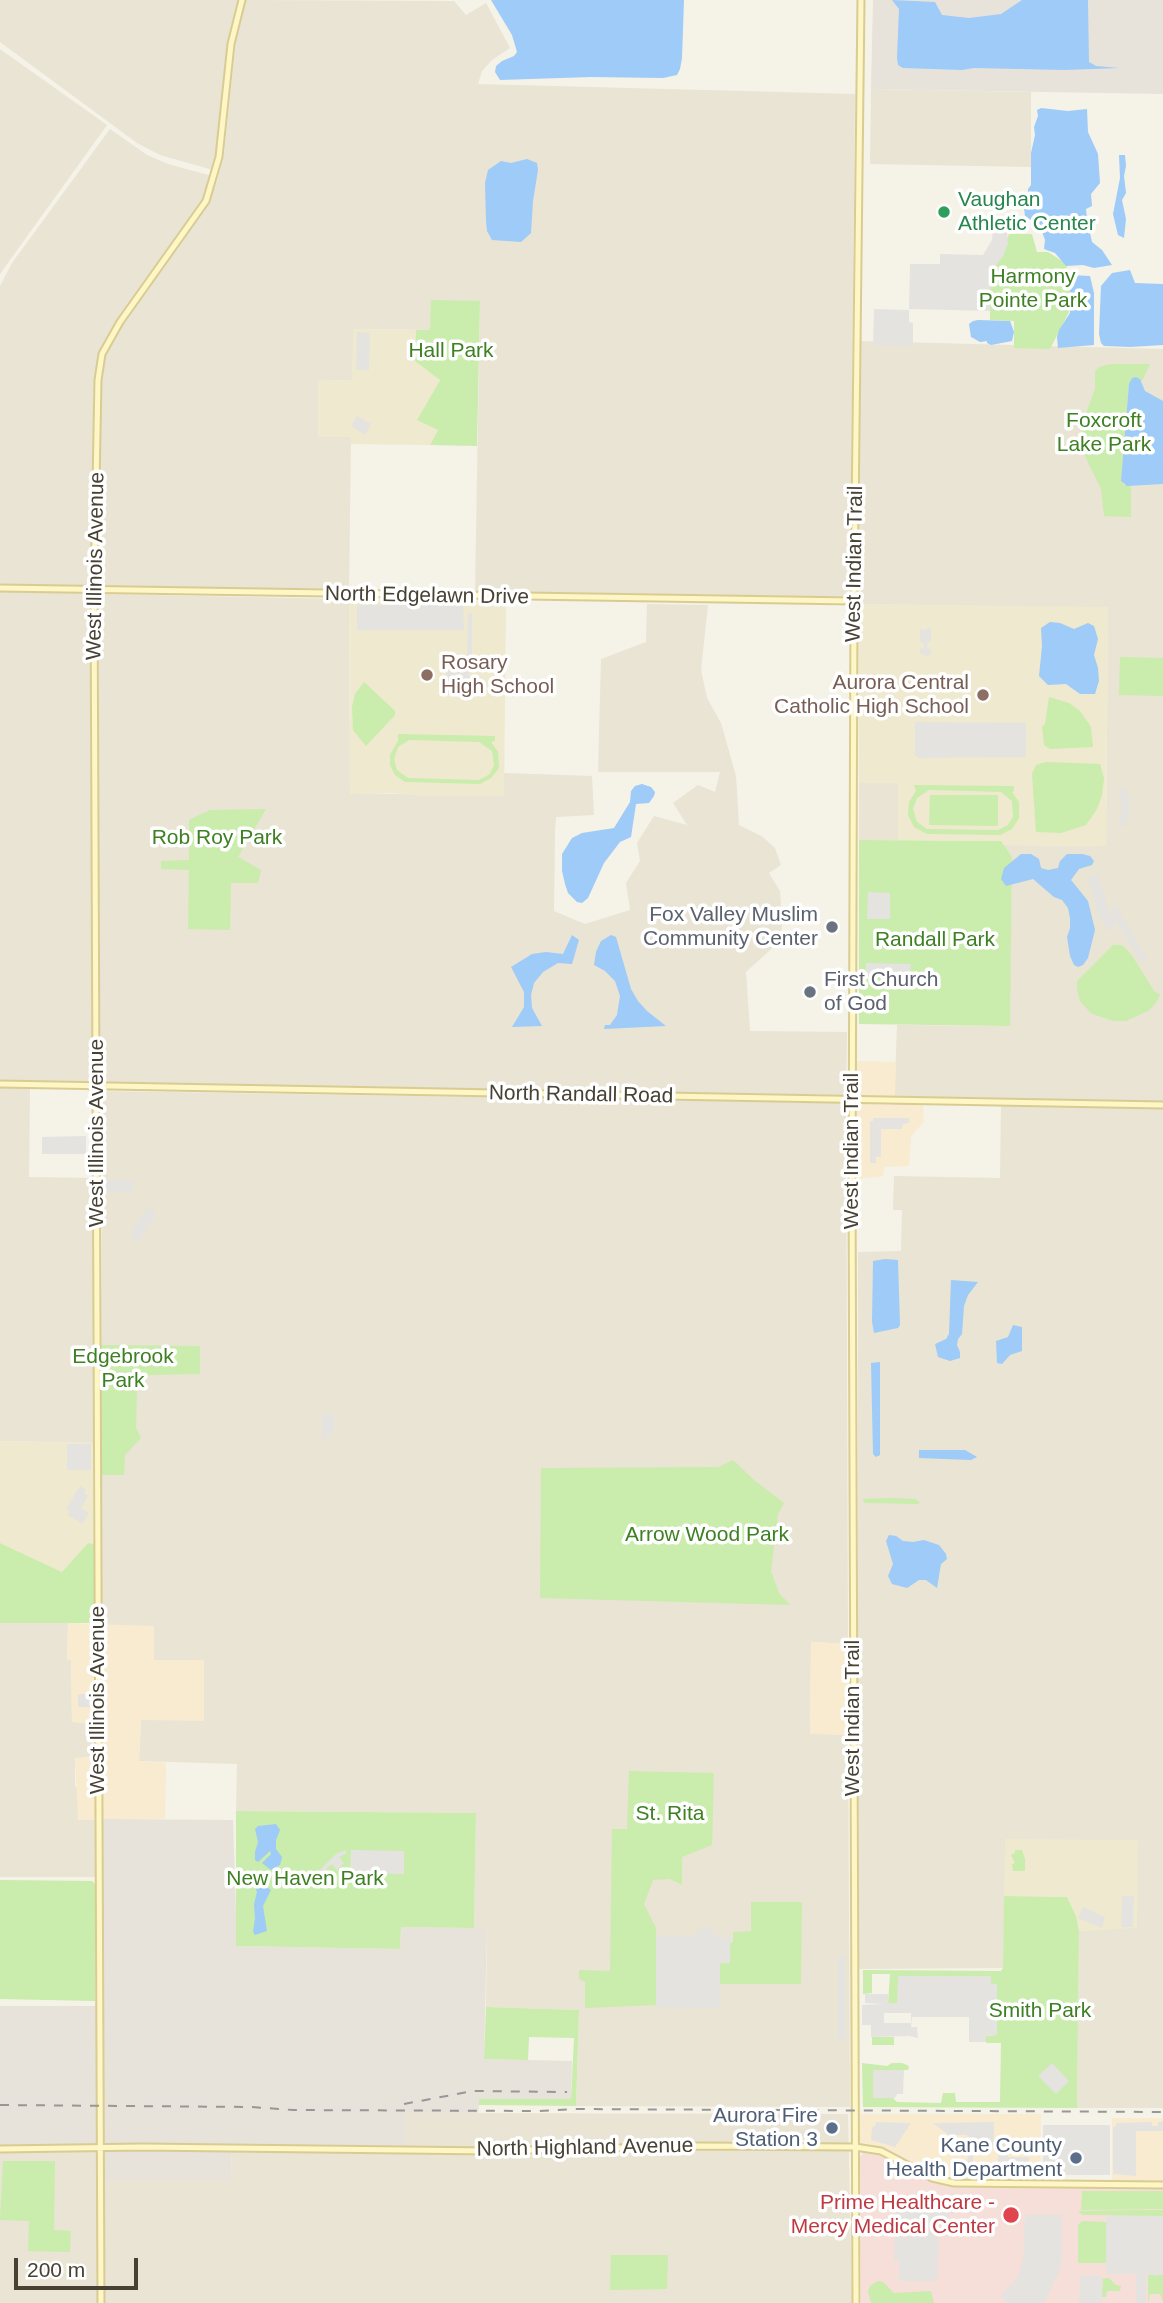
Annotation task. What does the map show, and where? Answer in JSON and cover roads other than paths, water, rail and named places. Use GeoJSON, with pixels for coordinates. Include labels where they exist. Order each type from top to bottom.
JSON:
{"type":"FeatureCollection","features":[{"type":"Feature","properties":{"kind":"main road","name":"West Illinois Avenue"},"geometry":{"type":"LineString","coordinates":[[101,2303],[94,590],[98,380],[102,354],[120,322],[206,201],[219,157],[232,44],[242,0]]}},
{"type":"Feature","properties":{"kind":"main road","name":"West Indian Trail"},"geometry":{"type":"LineString","coordinates":[[856,2303],[852,1100],[861,0]]}},
{"type":"Feature","properties":{"kind":"main road","name":"North Edgelawn Drive"},"geometry":{"type":"LineString","coordinates":[[0,588],[854,601]]}},
{"type":"Feature","properties":{"kind":"main road","name":"North Randall Road"},"geometry":{"type":"LineString","coordinates":[[0,1084],[1163,1105]]}},
{"type":"Feature","properties":{"kind":"main road","name":"North Highland Avenue"},"geometry":{"type":"LineString","coordinates":[[0,2150],[155,2147],[492,2151],[700,2146],[855,2147],[881,2151],[932,2178],[954,2183],[1163,2185]]}},
{"type":"Feature","properties":{"kind":"water"},"geometry":{"type":"Polygon","coordinates":[[[491,0],[684,0],[680,69],[677,75],[663,78],[500,80],[495,72],[496,66],[517,52],[512,35],[491,0]]]}},
{"type":"Feature","properties":{"kind":"water"},"geometry":{"type":"Polygon","coordinates":[[[892,0],[935,2],[942,15],[969,18],[1001,14],[1022,0],[1088,0],[1089,62],[1096,66],[1119,68],[903,68],[898,65],[897,58],[899,9],[892,0]]]}},
{"type":"Feature","properties":{"kind":"water"},"geometry":{"type":"Polygon","coordinates":[[[1041,108],[1068,111],[1087,109],[1088,132],[1098,154],[1100,183],[1091,194],[1092,206],[1086,209],[1087,219],[1092,242],[1102,250],[1112,265],[1094,268],[1083,265],[1066,266],[1055,253],[1044,249],[1045,240],[1040,226],[1025,216],[1024,208],[1031,185],[1034,127],[1037,110],[1041,108]]]}},
{"type":"Feature","properties":{"kind":"water"},"geometry":{"type":"Polygon","coordinates":[[[1119,155],[1125,155],[1126,166],[1126,193],[1122,200],[1126,219],[1124,238],[1118,235],[1113,214],[1120,178],[1119,155]]]}},
{"type":"Feature","properties":{"kind":"water"},"geometry":{"type":"Polygon","coordinates":[[[527,159],[537,163],[538,170],[531,233],[521,242],[492,240],[486,221],[485,183],[488,170],[501,161],[511,163],[527,159]]]}},
{"type":"Feature","properties":{"kind":"water"},"geometry":{"type":"Polygon","coordinates":[[[1130,270],[1135,283],[1163,284],[1163,345],[1130,347],[1104,346],[1101,343],[1101,286],[1112,273],[1130,270]]]}},
{"type":"Feature","properties":{"kind":"water"},"geometry":{"type":"Polygon","coordinates":[[[1070,275],[1090,276],[1094,293],[1094,345],[1058,348],[1059,330],[1070,313],[1070,275]]]}},
{"type":"Feature","properties":{"kind":"water"},"geometry":{"type":"Polygon","coordinates":[[[978,320],[1010,321],[1014,332],[1012,341],[991,345],[987,341],[980,342],[971,337],[969,324],[978,320]]]}},
{"type":"Feature","properties":{"kind":"water"},"geometry":{"type":"Polygon","coordinates":[[[1132,378],[1140,379],[1145,391],[1163,401],[1163,484],[1127,486],[1121,481],[1129,384],[1132,378]]]}},
{"type":"Feature","properties":{"kind":"water"},"geometry":{"type":"Polygon","coordinates":[[[1050,622],[1074,629],[1088,623],[1094,626],[1098,639],[1094,655],[1099,681],[1095,694],[1080,694],[1066,684],[1048,685],[1039,676],[1041,628],[1050,622]]]}},
{"type":"Feature","properties":{"kind":"water"},"geometry":{"type":"Polygon","coordinates":[[[642,784],[651,787],[655,792],[654,796],[649,803],[636,804],[631,837],[620,842],[604,863],[588,898],[582,903],[577,902],[568,893],[565,884],[562,854],[572,838],[582,833],[614,828],[630,802],[631,791],[642,784]]]}},
{"type":"Feature","properties":{"kind":"water"},"geometry":{"type":"Polygon","coordinates":[[[1021,854],[1031,854],[1039,859],[1041,868],[1048,870],[1058,868],[1060,861],[1067,854],[1090,856],[1094,861],[1092,865],[1079,869],[1071,880],[1088,901],[1095,930],[1088,958],[1083,965],[1074,965],[1070,956],[1067,937],[1070,918],[1068,908],[1062,900],[1054,897],[1033,879],[1006,886],[1001,879],[1004,868],[1021,854]]]}},
{"type":"Feature","properties":{"kind":"water"},"geometry":{"type":"Polygon","coordinates":[[[572,935],[579,940],[572,964],[558,963],[543,972],[534,983],[532,1008],[542,1026],[512,1027],[524,1007],[524,992],[511,967],[532,954],[563,954],[572,935]]]}},
{"type":"Feature","properties":{"kind":"water"},"geometry":{"type":"Polygon","coordinates":[[[611,935],[616,937],[631,989],[638,1001],[666,1026],[604,1029],[617,1015],[620,996],[615,981],[594,965],[601,941],[611,935]]]}},
{"type":"Feature","properties":{"kind":"water"},"geometry":{"type":"Polygon","coordinates":[[[898,1260],[900,1325],[898,1328],[874,1333],[873,1261],[898,1260]]]}},
{"type":"Feature","properties":{"kind":"water"},"geometry":{"type":"Polygon","coordinates":[[[951,1280],[978,1282],[964,1306],[962,1334],[957,1345],[960,1358],[950,1361],[938,1357],[935,1344],[946,1339],[949,1334],[951,1280]]]}},
{"type":"Feature","properties":{"kind":"water"},"geometry":{"type":"Polygon","coordinates":[[[1013,1325],[1022,1327],[1022,1351],[1010,1355],[1002,1364],[997,1363],[996,1341],[1008,1337],[1013,1325]]]}},
{"type":"Feature","properties":{"kind":"water"},"geometry":{"type":"Polygon","coordinates":[[[880,1362],[880,1455],[876,1457],[873,1454],[871,1363],[880,1362]]]}},
{"type":"Feature","properties":{"kind":"water"},"geometry":{"type":"Polygon","coordinates":[[[919,1450],[965,1450],[977,1457],[971,1460],[919,1458],[919,1450]]]}},
{"type":"Feature","properties":{"kind":"water"},"geometry":{"type":"Polygon","coordinates":[[[889,1535],[903,1541],[924,1540],[939,1545],[947,1559],[941,1564],[937,1588],[926,1580],[919,1580],[907,1588],[892,1584],[888,1576],[893,1564],[886,1541],[889,1535]]]}},
{"type":"Feature","properties":{"kind":"water"},"geometry":{"type":"Polygon","coordinates":[[[276,1824],[280,1830],[276,1849],[282,1857],[280,1865],[271,1870],[262,1863],[271,1854],[270,1851],[258,1862],[255,1860],[258,1842],[255,1829],[258,1826],[276,1824]]]}},
{"type":"Feature","properties":{"kind":"water"},"geometry":{"type":"Polygon","coordinates":[[[257,1879],[271,1890],[263,1906],[267,1931],[255,1935],[254,1904],[257,1892],[253,1882],[257,1879]]]}},
{"type":"Feature","properties":{"kind":"railway"},"geometry":{"type":"LineString","coordinates":[[404,2104],[473,2091],[567,2092]]}},
{"type":"Feature","properties":{"kind":"railway"},"geometry":{"type":"LineString","coordinates":[[0,2105],[252,2107],[293,2110],[1163,2112]]}},
{"type":"Feature","properties":{"kind":"place","name":"Vaughan Athletic Center"},"geometry":{"type":"Point","coordinates":[944,212]}},
{"type":"Feature","properties":{"kind":"place","name":"Rosary High School"},"geometry":{"type":"Point","coordinates":[427,675]}},
{"type":"Feature","properties":{"kind":"place","name":"Aurora Central Catholic High School"},"geometry":{"type":"Point","coordinates":[983,695]}},
{"type":"Feature","properties":{"kind":"place","name":"Fox Valley Muslim Community Center"},"geometry":{"type":"Point","coordinates":[832,927]}},
{"type":"Feature","properties":{"kind":"place","name":"First Church of God"},"geometry":{"type":"Point","coordinates":[810,992]}},
{"type":"Feature","properties":{"kind":"place","name":"Aurora Fire Station 3"},"geometry":{"type":"Point","coordinates":[832,2128]}},
{"type":"Feature","properties":{"kind":"place","name":"Kane County Health Department"},"geometry":{"type":"Point","coordinates":[1076,2158]}},
{"type":"Feature","properties":{"kind":"place","name":"Prime Healthcare - Mercy Medical Center"},"geometry":{"type":"Point","coordinates":[1011,2215]}},
{"type":"Feature","properties":{"kind":"park label","name":"Harmony Pointe Park"},"geometry":{"type":"Point","coordinates":[1033,289]}},
{"type":"Feature","properties":{"kind":"park label","name":"Hall Park"},"geometry":{"type":"Point","coordinates":[451,351]}},
{"type":"Feature","properties":{"kind":"park label","name":"Foxcroft Lake Park"},"geometry":{"type":"Point","coordinates":[1104,433]}},
{"type":"Feature","properties":{"kind":"park label","name":"Rob Roy Park"},"geometry":{"type":"Point","coordinates":[217,838]}},
{"type":"Feature","properties":{"kind":"park label","name":"Randall Park"},"geometry":{"type":"Point","coordinates":[935,940]}},
{"type":"Feature","properties":{"kind":"park label","name":"Edgebrook Park"},"geometry":{"type":"Point","coordinates":[123,1369]}},
{"type":"Feature","properties":{"kind":"park label","name":"Arrow Wood Park"},"geometry":{"type":"Point","coordinates":[707,1535]}},
{"type":"Feature","properties":{"kind":"park label","name":"St. Rita"},"geometry":{"type":"Point","coordinates":[670,1814]}},
{"type":"Feature","properties":{"kind":"park label","name":"New Haven Park"},"geometry":{"type":"Point","coordinates":[305,1879]}},
{"type":"Feature","properties":{"kind":"park label","name":"Smith Park"},"geometry":{"type":"Point","coordinates":[1040,2011]}}]}
